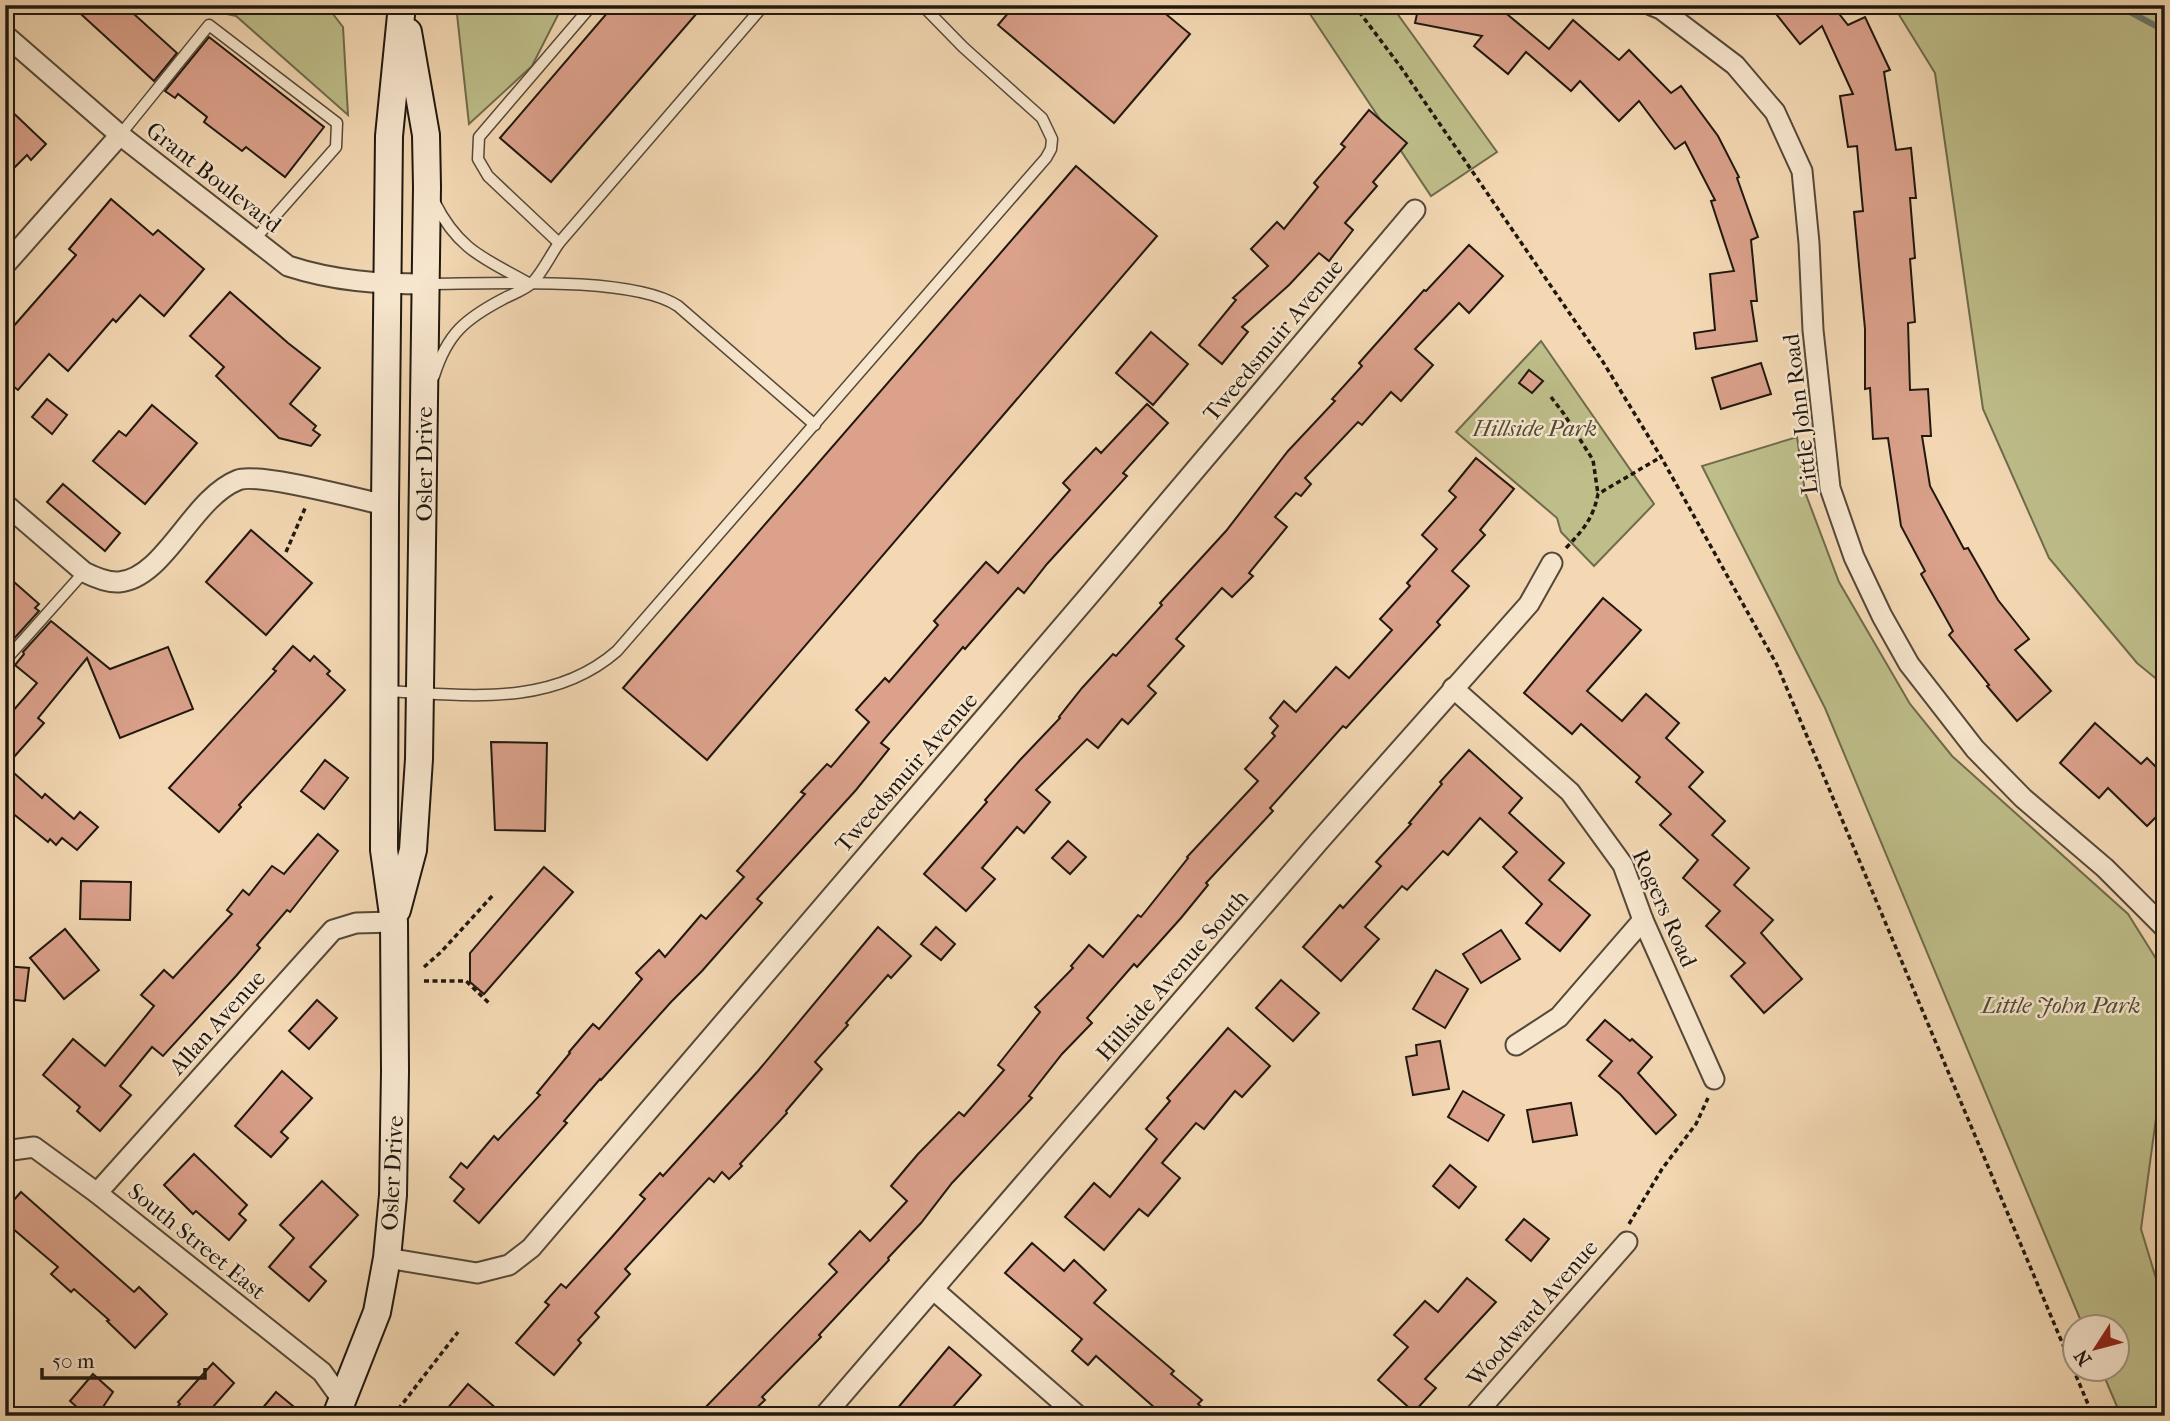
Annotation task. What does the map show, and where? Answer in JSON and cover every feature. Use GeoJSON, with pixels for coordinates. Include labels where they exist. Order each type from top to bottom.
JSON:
{"type":"FeatureCollection","features":[{"type":"Feature","properties":{"kind":"main road","name":"Osler Drive"},"geometry":{"type":"LineString","coordinates":[[394,922],[413,850],[421,693],[427,187],[426,135],[403,5]]}},
{"type":"Feature","properties":{"kind":"main road","name":"Osler Drive"},"geometry":{"type":"LineString","coordinates":[[346,1411],[376,1312],[387,1258],[393,1195],[396,1071],[394,922],[384,850],[385,505],[389,136],[403,5]]}},
{"type":"Feature","properties":{"kind":"street","name":"Little John Road"},"geometry":{"type":"LineString","coordinates":[[1651,5],[1661,9],[1735,65],[1775,112],[1802,171],[1810,243],[1813,330],[1830,488],[1854,557],[1882,616],[1909,664],[1975,749],[2023,798],[2105,868],[2165,928]]}},
{"type":"Feature","properties":{"kind":"street","name":"Grant Boulevard"},"geometry":{"type":"LineString","coordinates":[[5,34],[120,135],[288,266],[342,280],[426,284]]}},
{"type":"Feature","properties":{"kind":"street"},"geometry":{"type":"LineString","coordinates":[[5,265],[120,135]]}},
{"type":"Feature","properties":{"kind":"street","name":"Tweedsmuir Avenue"},"geometry":{"type":"LineString","coordinates":[[387,1258],[477,1273],[509,1265],[531,1248],[1415,210]]}},
{"type":"Feature","properties":{"kind":"street"},"geometry":{"type":"LineString","coordinates":[[5,504],[84,572],[99,579],[119,582],[135,577],[151,567],[215,492],[241,479],[264,478],[385,505]]}},
{"type":"Feature","properties":{"kind":"street","name":"Hillside Avenue South"},"geometry":{"type":"LineString","coordinates":[[824,1416],[1453,688],[1529,604],[1552,563]]}},
{"type":"Feature","properties":{"kind":"street","name":"Rogers Road"},"geometry":{"type":"LineString","coordinates":[[1453,688],[1570,792],[1623,865],[1643,920],[1714,1079]]}},
{"type":"Feature","properties":{"kind":"street"},"geometry":{"type":"LineString","coordinates":[[1516,1045],[1559,1017],[1643,920]]}},
{"type":"Feature","properties":{"kind":"street","name":"Allan Avenue"},"geometry":{"type":"LineString","coordinates":[[97,1193],[333,930],[356,923],[394,922]]}},
{"type":"Feature","properties":{"kind":"street","name":"South Street East"},"geometry":{"type":"LineString","coordinates":[[5,1151],[34,1147],[97,1193],[322,1372],[346,1411]]}},
{"type":"Feature","properties":{"kind":"street","name":"Woodward Avenue"},"geometry":{"type":"LineString","coordinates":[[1474,1416],[1627,1242]]}},
{"type":"Feature","properties":{"kind":"street"},"geometry":{"type":"LineString","coordinates":[[934,1290],[1078,1416]]}},
{"type":"Feature","properties":{"kind":"lane"},"geometry":{"type":"LineString","coordinates":[[559,243],[488,176],[478,159],[479,137],[592,5]]}},
{"type":"Feature","properties":{"kind":"lane"},"geometry":{"type":"LineString","coordinates":[[424,408],[440,356],[453,333],[479,313],[531,284],[559,243],[764,5]]}},
{"type":"Feature","properties":{"kind":"lane"},"geometry":{"type":"LineString","coordinates":[[385,691],[478,696],[528,692],[569,681],[605,662],[1046,158],[1051,149],[1049,130],[1042,118],[963,47],[922,5]]}},
{"type":"Feature","properties":{"kind":"lane"},"geometry":{"type":"LineString","coordinates":[[120,135],[209,24],[337,123],[335,147],[254,240]]}},
{"type":"Feature","properties":{"kind":"lane"},"geometry":{"type":"LineString","coordinates":[[427,187],[453,234],[468,249],[531,284]]}},
{"type":"Feature","properties":{"kind":"lane"},"geometry":{"type":"LineString","coordinates":[[426,284],[531,284],[617,288],[652,294],[668,300],[815,425]]}},
{"type":"Feature","properties":{"kind":"lane"},"geometry":{"type":"LineString","coordinates":[[5,651],[10,655],[84,572]]}},
{"type":"Feature","properties":{"kind":"path"},"geometry":{"type":"LineString","coordinates":[[1354,5],[1400,66],[1603,362],[1661,457],[1777,665],[2093,1416]]}},
{"type":"Feature","properties":{"kind":"path"},"geometry":{"type":"LineString","coordinates":[[1551,397],[1593,460],[1598,494],[1595,512],[1583,530],[1552,563]]}},
{"type":"Feature","properties":{"kind":"path"},"geometry":{"type":"LineString","coordinates":[[1598,494],[1661,457]]}},
{"type":"Feature","properties":{"kind":"path"},"geometry":{"type":"LineString","coordinates":[[286,552],[312,490]]}},
{"type":"Feature","properties":{"kind":"path"},"geometry":{"type":"LineString","coordinates":[[424,967],[494,894]]}},
{"type":"Feature","properties":{"kind":"path"},"geometry":{"type":"LineString","coordinates":[[424,981],[466,981],[491,1005]]}},
{"type":"Feature","properties":{"kind":"path"},"geometry":{"type":"LineString","coordinates":[[1627,1242],[1624,1234],[1662,1169],[1696,1124],[1714,1079]]}},
{"type":"Feature","properties":{"kind":"path"},"geometry":{"type":"LineString","coordinates":[[393,1416],[458,1332]]}},
{"type":"Feature","properties":{"kind":"green space"},"geometry":{"type":"Polygon","coordinates":[[[186,5],[326,5],[343,27],[348,115],[236,16],[186,5]]]}},
{"type":"Feature","properties":{"kind":"green space"},"geometry":{"type":"Polygon","coordinates":[[[456,5],[563,5],[532,66],[469,124],[456,5]]]}},
{"type":"Feature","properties":{"kind":"green space"},"geometry":{"type":"Polygon","coordinates":[[[1304,5],[1391,5],[1497,152],[1431,196],[1304,5]]]}},
{"type":"Feature","properties":{"kind":"green space"},"geometry":{"type":"Polygon","coordinates":[[[1893,5],[2165,5],[2165,686],[2137,663],[2049,558],[1983,409],[1935,73],[1893,5]]]}},
{"type":"Feature","properties":{"kind":"green space","name":"Hillside Park"},"geometry":{"type":"Polygon","coordinates":[[[1541,341],[1654,504],[1594,566],[1561,532],[1557,518],[1456,432],[1541,341]]]}},
{"type":"Feature","properties":{"kind":"green space","name":"Little John Park"},"geometry":{"type":"Polygon","coordinates":[[[1797,437],[1805,492],[1839,582],[1910,704],[1952,756],[2128,914],[2165,973],[2165,1087],[2157,1111],[2141,1229],[2165,1308],[2165,1416],[2121,1416],[2107,1382],[2132,1382],[2132,1312],[2077,1312],[1825,708],[1702,466],[1797,437]]]}},
{"type":"Feature","properties":{"kind":"building"},"geometry":{"type":"Polygon","coordinates":[[[71,5],[124,5],[177,53],[154,81],[71,5]]]}},
{"type":"Feature","properties":{"kind":"building"},"geometry":{"type":"Polygon","coordinates":[[[614,5],[704,5],[551,182],[500,138],[614,5]]]}},
{"type":"Feature","properties":{"kind":"building"},"geometry":{"type":"Polygon","coordinates":[[[1015,5],[1155,5],[1190,34],[1114,123],[998,25],[1015,5]]]}},
{"type":"Feature","properties":{"kind":"building"},"geometry":{"type":"Polygon","coordinates":[[[1419,5],[1496,5],[1549,49],[1573,20],[1619,60],[1629,50],[1671,93],[1681,86],[1718,136],[1739,177],[1737,178],[1758,237],[1751,240],[1757,301],[1751,301],[1757,341],[1696,349],[1694,333],[1715,330],[1710,274],[1734,271],[1711,201],[1715,200],[1685,142],[1675,149],[1639,101],[1619,121],[1580,81],[1571,91],[1526,52],[1508,74],[1474,46],[1482,36],[1415,23],[1419,5]]]}},
{"type":"Feature","properties":{"kind":"building"},"geometry":{"type":"Polygon","coordinates":[[[1769,5],[1832,5],[1848,25],[1865,17],[1890,70],[1884,72],[1896,150],[1911,148],[1916,198],[1910,198],[1915,258],[1910,259],[1915,322],[1908,323],[1910,390],[1928,389],[1931,436],[1922,436],[1930,486],[1964,549],[1968,548],[1998,600],[2029,639],[2015,650],[2051,691],[2017,721],[1949,635],[1953,631],[1921,574],[1925,571],[1901,526],[1888,438],[1873,439],[1870,388],[1865,389],[1865,329],[1854,212],[1863,211],[1857,146],[1848,147],[1840,96],[1853,94],[1822,26],[1800,44],[1769,5]]]}},
{"type":"Feature","properties":{"kind":"building"},"geometry":{"type":"Polygon","coordinates":[[[209,37],[324,127],[285,177],[246,147],[242,151],[204,122],[207,117],[178,94],[175,98],[165,91],[209,37]]]}},
{"type":"Feature","properties":{"kind":"building"},"geometry":{"type":"Polygon","coordinates":[[[5,105],[46,144],[31,160],[27,155],[5,177],[5,105]]]}},
{"type":"Feature","properties":{"kind":"building"},"geometry":{"type":"Polygon","coordinates":[[[1369,110],[1407,143],[1373,182],[1377,186],[1345,223],[1353,230],[1329,261],[1319,253],[1289,285],[1242,327],[1248,332],[1222,364],[1199,345],[1236,300],[1233,298],[1268,266],[1251,249],[1277,222],[1284,229],[1318,187],[1314,183],[1345,147],[1341,144],[1369,110]]]}},
{"type":"Feature","properties":{"kind":"building"},"geometry":{"type":"Polygon","coordinates":[[[1076,166],[1157,236],[707,760],[623,688],[1076,166]]]}},
{"type":"Feature","properties":{"kind":"building"},"geometry":{"type":"Polygon","coordinates":[[[111,199],[153,235],[158,230],[204,269],[164,316],[140,295],[116,322],[113,319],[68,371],[49,354],[18,390],[5,380],[5,336],[76,255],[69,249],[111,199]]]}},
{"type":"Feature","properties":{"kind":"building"},"geometry":{"type":"Polygon","coordinates":[[[1469,245],[1503,276],[1469,313],[1459,303],[1415,349],[1433,365],[1401,401],[1391,392],[1362,425],[1358,422],[1305,478],[1311,484],[1301,496],[1296,493],[1275,517],[1287,527],[1249,573],[1253,576],[1232,597],[1222,588],[1176,639],[1184,646],[1148,686],[1156,693],[1128,724],[1122,719],[1098,748],[1087,739],[1036,790],[1050,802],[1024,833],[1017,827],[982,868],[995,879],[966,911],[924,874],[987,802],[985,800],[1060,718],[1082,688],[1113,654],[1116,656],[1226,531],[1288,451],[1335,401],[1332,399],[1362,366],[1359,363],[1424,290],[1426,291],[1469,245]]]}},
{"type":"Feature","properties":{"kind":"building"},"geometry":{"type":"Polygon","coordinates":[[[230,292],[320,368],[290,404],[316,426],[313,430],[320,435],[311,446],[279,438],[216,376],[224,367],[190,336],[230,292]]]}},
{"type":"Feature","properties":{"kind":"building"},"geometry":{"type":"Polygon","coordinates":[[[1151,332],[1188,364],[1153,405],[1116,373],[1151,332]]]}},
{"type":"Feature","properties":{"kind":"building"},"geometry":{"type":"Polygon","coordinates":[[[1761,363],[1771,394],[1721,409],[1712,378],[1761,363]]]}},
{"type":"Feature","properties":{"kind":"building"},"geometry":{"type":"Polygon","coordinates":[[[1529,370],[1543,381],[1532,393],[1519,383],[1529,370]]]}},
{"type":"Feature","properties":{"kind":"building"},"geometry":{"type":"Polygon","coordinates":[[[47,399],[67,415],[52,434],[32,417],[47,399]]]}},
{"type":"Feature","properties":{"kind":"building"},"geometry":{"type":"Polygon","coordinates":[[[1147,404],[1168,423],[1123,473],[1127,476],[1024,593],[1018,588],[965,649],[963,647],[881,743],[889,749],[856,790],[757,899],[762,903],[600,1079],[564,1121],[567,1123],[479,1223],[454,1201],[464,1189],[450,1177],[461,1163],[467,1168],[494,1136],[498,1140],[540,1095],[537,1093],[593,1024],[599,1029],[642,979],[636,973],[659,950],[665,957],[701,915],[706,919],[744,877],[737,871],[805,794],[801,792],[827,764],[831,767],[869,722],[856,710],[885,678],[889,682],[938,625],[934,621],[986,562],[998,573],[1070,490],[1063,483],[1096,448],[1101,453],[1147,404]]]}},
{"type":"Feature","properties":{"kind":"building"},"geometry":{"type":"Polygon","coordinates":[[[152,405],[197,443],[145,504],[93,461],[119,431],[126,436],[152,405]]]}},
{"type":"Feature","properties":{"kind":"building"},"geometry":{"type":"Polygon","coordinates":[[[1476,458],[1514,489],[1480,530],[1485,535],[1452,571],[1469,586],[1437,622],[1440,625],[1346,728],[1343,726],[1270,808],[1273,811],[1206,883],[1208,885],[1181,918],[1137,967],[1134,964],[1087,1018],[1092,1023],[1062,1054],[1029,1096],[1032,1098],[952,1183],[889,1260],[819,1335],[821,1337],[762,1397],[765,1400],[748,1416],[697,1416],[837,1272],[829,1264],[860,1231],[870,1241],[907,1201],[891,1186],[959,1112],[964,1116],[1004,1070],[998,1065],[1040,1012],[1035,1007],[1073,968],[1071,966],[1089,945],[1103,957],[1138,915],[1141,917],[1187,857],[1258,781],[1245,769],[1275,736],[1272,733],[1278,726],[1270,718],[1284,701],[1296,712],[1336,667],[1349,678],[1392,630],[1380,619],[1410,586],[1407,583],[1437,549],[1422,535],[1456,497],[1449,491],[1476,458]]]}},
{"type":"Feature","properties":{"kind":"building"},"geometry":{"type":"Polygon","coordinates":[[[63,484],[120,533],[105,551],[47,502],[63,484]]]}},
{"type":"Feature","properties":{"kind":"building"},"geometry":{"type":"Polygon","coordinates":[[[251,530],[312,583],[266,635],[206,582],[251,530]]]}},
{"type":"Feature","properties":{"kind":"building"},"geometry":{"type":"Polygon","coordinates":[[[5,574],[39,604],[35,608],[39,611],[11,642],[5,637],[5,574]]]}},
{"type":"Feature","properties":{"kind":"building"},"geometry":{"type":"Polygon","coordinates":[[[1603,598],[1641,630],[1587,691],[1622,721],[1646,694],[1679,723],[1666,738],[1703,772],[1689,787],[1725,821],[1712,835],[1749,868],[1734,885],[1773,920],[1761,933],[1802,979],[1764,1013],[1731,976],[1745,963],[1706,926],[1720,911],[1683,878],[1698,860],[1660,825],[1671,814],[1636,782],[1640,777],[1581,724],[1572,734],[1524,693],[1603,598]]]}},
{"type":"Feature","properties":{"kind":"building"},"geometry":{"type":"Polygon","coordinates":[[[51,621],[110,669],[168,647],[193,709],[120,738],[87,658],[38,718],[44,723],[6,766],[42,798],[45,794],[74,819],[80,812],[98,827],[77,850],[62,838],[56,845],[50,839],[48,842],[5,807],[5,720],[37,683],[15,665],[51,621]]]}},
{"type":"Feature","properties":{"kind":"building"},"geometry":{"type":"Polygon","coordinates":[[[293,646],[310,661],[314,656],[330,671],[327,674],[345,690],[239,805],[241,807],[219,832],[169,788],[276,671],[273,669],[293,646]]]}},
{"type":"Feature","properties":{"kind":"building"},"geometry":{"type":"Polygon","coordinates":[[[2095,723],[2141,764],[2147,758],[2165,776],[2165,808],[2147,826],[2108,788],[2099,798],[2060,763],[2095,723]]]}},
{"type":"Feature","properties":{"kind":"building"},"geometry":{"type":"Polygon","coordinates":[[[491,742],[547,743],[545,831],[495,830],[491,742]]]}},
{"type":"Feature","properties":{"kind":"building"},"geometry":{"type":"Polygon","coordinates":[[[1469,750],[1522,798],[1509,813],[1564,863],[1549,880],[1590,915],[1560,951],[1526,923],[1542,904],[1503,867],[1517,852],[1480,818],[1448,855],[1443,851],[1407,890],[1402,886],[1365,927],[1379,939],[1341,981],[1303,947],[1340,905],[1343,908],[1381,866],[1376,862],[1411,824],[1409,823],[1442,784],[1440,782],[1469,750]]]}},
{"type":"Feature","properties":{"kind":"building"},"geometry":{"type":"Polygon","coordinates":[[[325,760],[348,778],[324,809],[301,791],[325,760]]]}},
{"type":"Feature","properties":{"kind":"building"},"geometry":{"type":"Polygon","coordinates":[[[318,834],[338,851],[290,912],[287,910],[257,945],[260,948],[163,1056],[152,1047],[120,1086],[131,1095],[100,1131],[77,1111],[80,1107],[43,1075],[73,1039],[105,1066],[154,1006],[141,995],[164,970],[173,978],[232,914],[227,910],[243,890],[249,895],[272,866],[284,874],[318,834]]]}},
{"type":"Feature","properties":{"kind":"building"},"geometry":{"type":"Polygon","coordinates":[[[1068,841],[1086,857],[1070,874],[1052,858],[1068,841]]]}},
{"type":"Feature","properties":{"kind":"building"},"geometry":{"type":"Polygon","coordinates":[[[544,867],[573,892],[484,994],[470,982],[470,953],[544,867]]]}},
{"type":"Feature","properties":{"kind":"building"},"geometry":{"type":"Polygon","coordinates":[[[81,881],[131,882],[130,920],[80,919],[81,881]]]}},
{"type":"Feature","properties":{"kind":"building"},"geometry":{"type":"Polygon","coordinates":[[[878,927],[911,956],[891,978],[888,975],[846,1023],[848,1025],[815,1062],[822,1069],[787,1113],[740,1164],[742,1166],[729,1179],[722,1172],[714,1182],[709,1178],[625,1269],[630,1274],[595,1313],[599,1317],[578,1340],[581,1343],[554,1375],[516,1343],[549,1305],[545,1302],[561,1284],[566,1288],[611,1238],[645,1199],[640,1195],[660,1173],[663,1176],[758,1071],[878,927]]]}},
{"type":"Feature","properties":{"kind":"building"},"geometry":{"type":"Polygon","coordinates":[[[936,927],[955,944],[941,960],[921,944],[936,927]]]}},
{"type":"Feature","properties":{"kind":"building"},"geometry":{"type":"Polygon","coordinates":[[[65,929],[99,970],[64,999],[30,958],[65,929]]]}},
{"type":"Feature","properties":{"kind":"building"},"geometry":{"type":"Polygon","coordinates":[[[1501,930],[1520,959],[1481,983],[1463,954],[1501,930]]]}},
{"type":"Feature","properties":{"kind":"building"},"geometry":{"type":"Polygon","coordinates":[[[5,966],[29,968],[25,1001],[5,999],[5,966]]]}},
{"type":"Feature","properties":{"kind":"building"},"geometry":{"type":"Polygon","coordinates":[[[1436,970],[1468,989],[1445,1028],[1413,1009],[1436,970]]]}},
{"type":"Feature","properties":{"kind":"building"},"geometry":{"type":"Polygon","coordinates":[[[1281,980],[1319,1013],[1293,1041],[1256,1008],[1281,980]]]}},
{"type":"Feature","properties":{"kind":"building"},"geometry":{"type":"Polygon","coordinates":[[[317,1000],[337,1018],[309,1049],[289,1031],[317,1000]]]}},
{"type":"Feature","properties":{"kind":"building"},"geometry":{"type":"Polygon","coordinates":[[[1605,1020],[1652,1057],[1638,1073],[1676,1115],[1656,1134],[1620,1094],[1599,1076],[1612,1061],[1587,1040],[1605,1020]]]}},
{"type":"Feature","properties":{"kind":"building"},"geometry":{"type":"Polygon","coordinates":[[[1228,1028],[1270,1066],[1242,1097],[1235,1091],[1204,1129],[1196,1123],[1162,1163],[1180,1178],[1148,1216],[1139,1209],[1104,1250],[1065,1217],[1094,1183],[1110,1197],[1157,1139],[1146,1129],[1170,1101],[1167,1098],[1228,1028]]]}},
{"type":"Feature","properties":{"kind":"building"},"geometry":{"type":"Polygon","coordinates":[[[1440,1041],[1449,1089],[1413,1095],[1406,1057],[1417,1055],[1416,1045],[1440,1041]]]}},
{"type":"Feature","properties":{"kind":"building"},"geometry":{"type":"Polygon","coordinates":[[[282,1071],[312,1098],[281,1132],[288,1138],[271,1157],[235,1126],[282,1071]]]}},
{"type":"Feature","properties":{"kind":"building"},"geometry":{"type":"Polygon","coordinates":[[[1463,1091],[1504,1115],[1488,1141],[1448,1117],[1463,1091]]]}},
{"type":"Feature","properties":{"kind":"building"},"geometry":{"type":"Polygon","coordinates":[[[1571,1103],[1577,1135],[1533,1142],[1527,1110],[1571,1103]]]}},
{"type":"Feature","properties":{"kind":"building"},"geometry":{"type":"Polygon","coordinates":[[[194,1154],[247,1205],[239,1214],[246,1220],[229,1240],[196,1211],[193,1214],[164,1185],[194,1154]]]}},
{"type":"Feature","properties":{"kind":"building"},"geometry":{"type":"Polygon","coordinates":[[[1450,1165],[1476,1187],[1459,1208],[1433,1186],[1450,1165]]]}},
{"type":"Feature","properties":{"kind":"building"},"geometry":{"type":"Polygon","coordinates":[[[322,1181],[358,1215],[310,1267],[326,1281],[309,1301],[269,1267],[294,1238],[280,1225],[322,1181]]]}},
{"type":"Feature","properties":{"kind":"building"},"geometry":{"type":"Polygon","coordinates":[[[21,1192],[134,1292],[139,1287],[167,1314],[135,1348],[74,1289],[71,1292],[51,1274],[58,1267],[5,1222],[5,1210],[21,1192]]]}},
{"type":"Feature","properties":{"kind":"building"},"geometry":{"type":"Polygon","coordinates":[[[1524,1219],[1549,1239],[1531,1261],[1506,1240],[1524,1219]]]}},
{"type":"Feature","properties":{"kind":"building"},"geometry":{"type":"Polygon","coordinates":[[[1032,1243],[1064,1271],[1074,1260],[1106,1290],[1094,1303],[1174,1371],[1171,1374],[1202,1400],[1198,1404],[1211,1416],[1164,1416],[1096,1356],[1088,1365],[1072,1351],[1082,1339],[1005,1273],[1032,1243]]]}},
{"type":"Feature","properties":{"kind":"building"},"geometry":{"type":"Polygon","coordinates":[[[1467,1278],[1496,1302],[1425,1379],[1436,1388],[1414,1412],[1378,1380],[1408,1347],[1394,1335],[1425,1301],[1438,1312],[1467,1278]]]}},
{"type":"Feature","properties":{"kind":"building"},"geometry":{"type":"Polygon","coordinates":[[[949,1347],[981,1375],[945,1416],[891,1416],[949,1347]]]}},
{"type":"Feature","properties":{"kind":"building"},"geometry":{"type":"Polygon","coordinates":[[[213,1363],[234,1383],[205,1416],[169,1416],[180,1404],[178,1402],[213,1363]]]}},
{"type":"Feature","properties":{"kind":"building"},"geometry":{"type":"Polygon","coordinates":[[[93,1374],[113,1392],[97,1416],[87,1416],[70,1401],[93,1374]]]}},
{"type":"Feature","properties":{"kind":"building"},"geometry":{"type":"Polygon","coordinates":[[[468,1384],[505,1416],[441,1416],[468,1384]]]}},
{"type":"Feature","properties":{"kind":"building"},"geometry":{"type":"Polygon","coordinates":[[[276,1392],[305,1416],[256,1416],[276,1392]]]}},
{"type":"Feature","properties":{"kind":"waterway"},"geometry":{"type":"LineString","coordinates":[[2117,5],[2156,26],[2165,24]]}}]}
